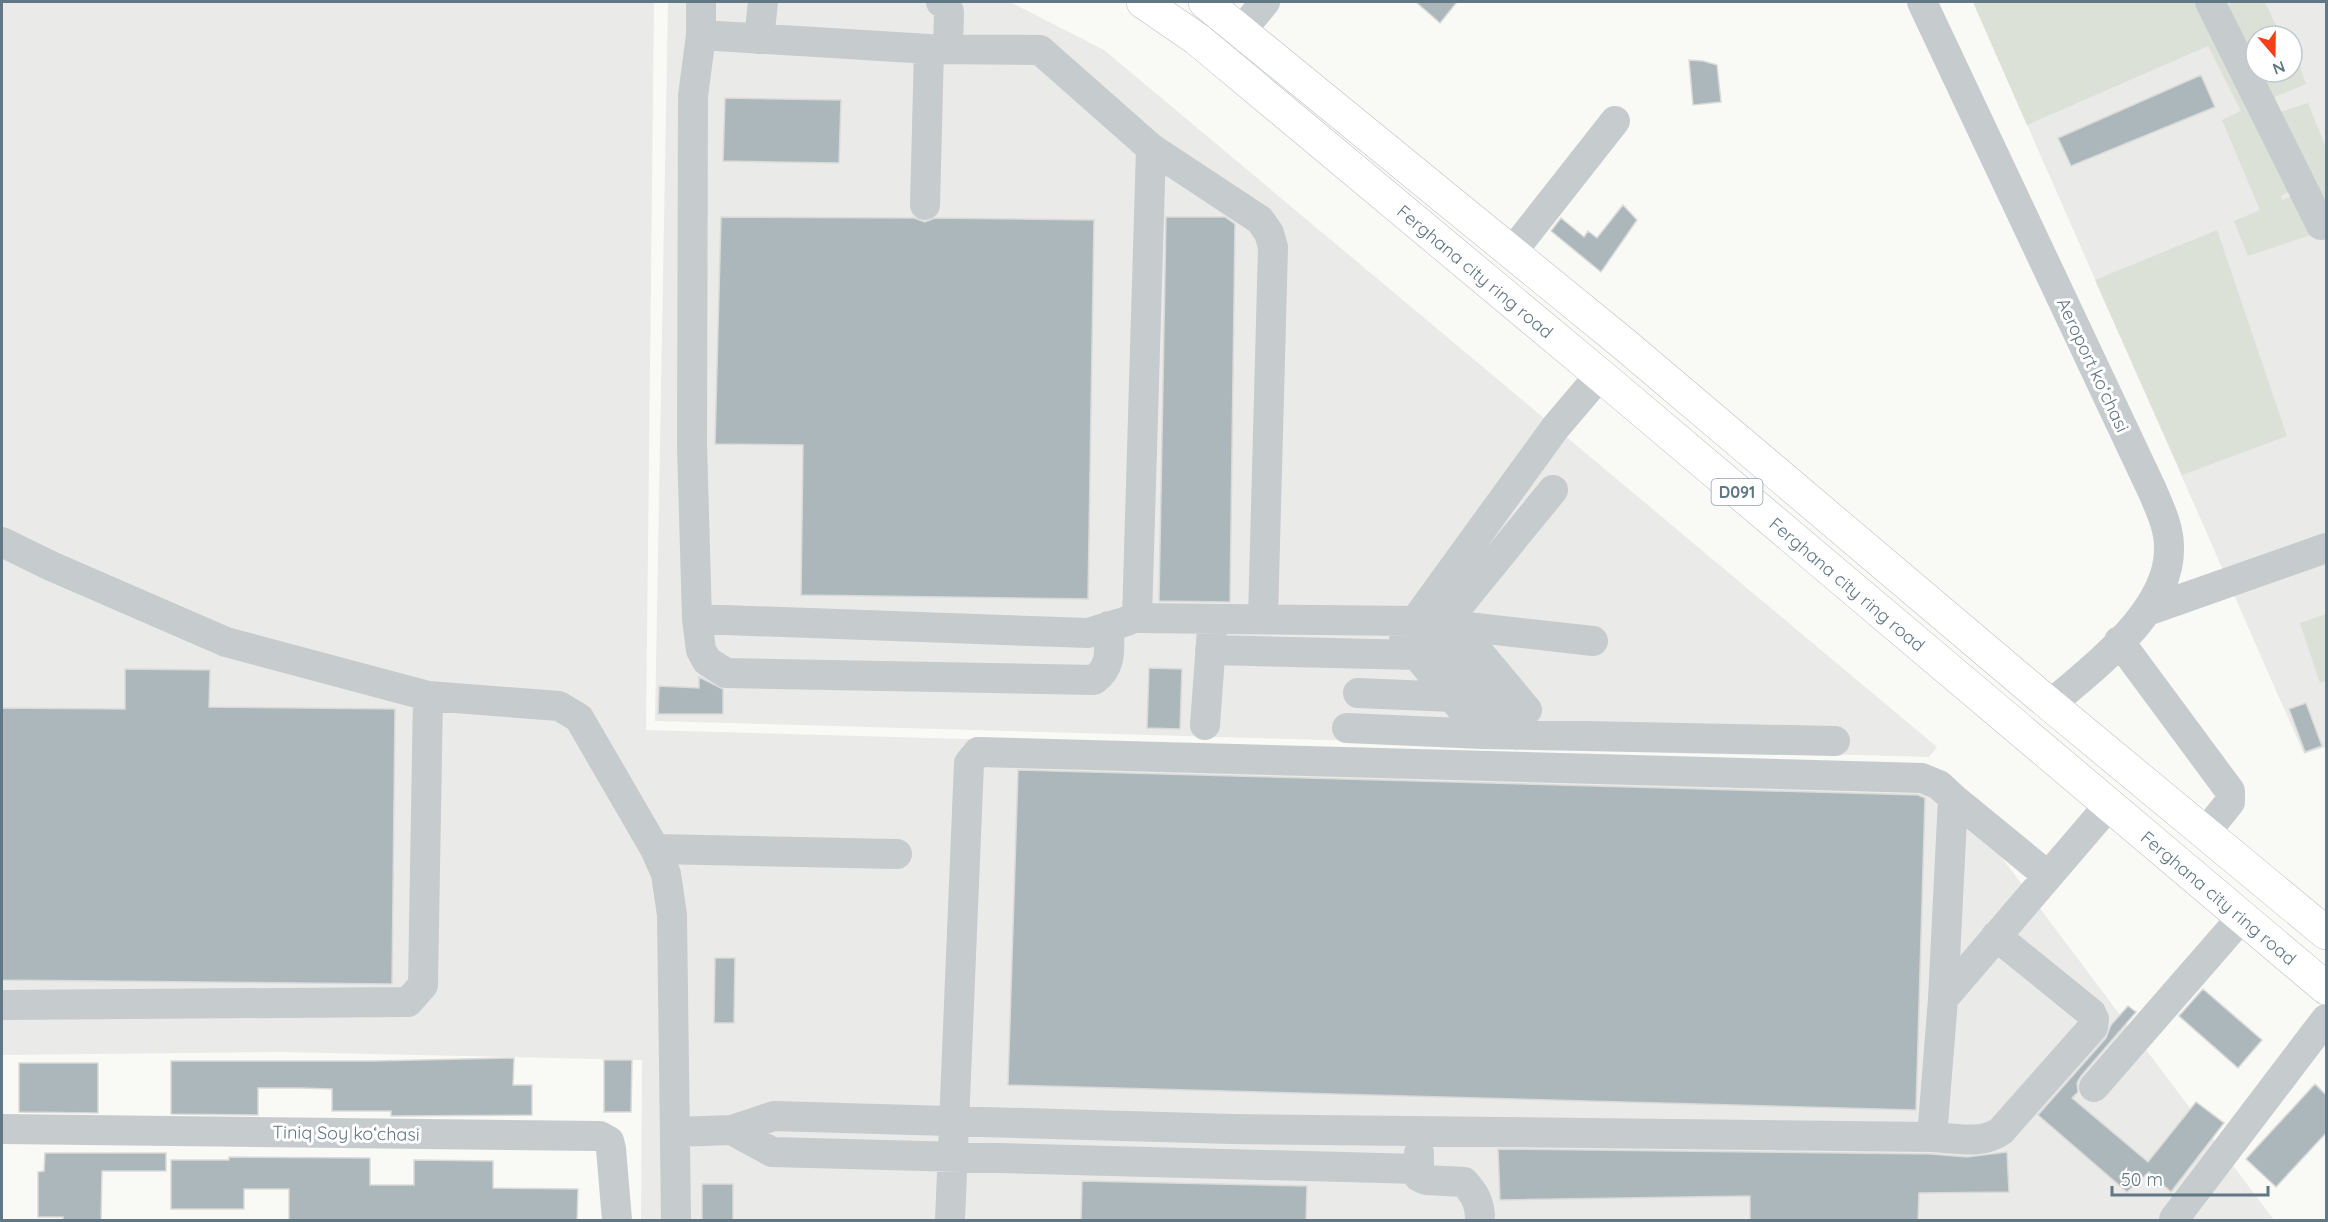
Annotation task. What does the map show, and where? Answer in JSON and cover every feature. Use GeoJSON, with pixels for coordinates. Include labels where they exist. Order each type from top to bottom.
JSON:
{"type":"FeatureCollection","features":[{"type":"Feature","properties":{"kind":"highway","name":"Ferghana city ring road"},"geometry":{"type":"LineString","coordinates":[[1143,2],[1197,39],[1600,375],[2326,988]]}},
{"type":"Feature","properties":{"kind":"highway","name":"Ferghana city ring road"},"geometry":{"type":"LineString","coordinates":[[1205,2],[1512,252],[2050,705],[2326,933]]}},
{"type":"Feature","properties":{"kind":"street"},"geometry":{"type":"LineString","coordinates":[[701,2],[701,35],[693,96],[692,445],[698,619],[701,650],[707,661],[726,673],[1094,680],[1103,674],[1108,664],[1109,626]]}},
{"type":"Feature","properties":{"kind":"street"},"geometry":{"type":"LineString","coordinates":[[759,39],[763,2]]}},
{"type":"Feature","properties":{"kind":"street"},"geometry":{"type":"LineString","coordinates":[[925,205],[939,50],[949,12],[946,4],[940,2]]}},
{"type":"Feature","properties":{"kind":"street"},"geometry":{"type":"LineString","coordinates":[[1242,30],[1265,2]]}},
{"type":"Feature","properties":{"kind":"street","name":"Aeroport koʻchasi"},"geometry":{"type":"LineString","coordinates":[[1922,2],[2152,490],[2165,523],[2169,548],[2165,576],[2147,611],[2105,657],[2050,705]]}},
{"type":"Feature","properties":{"kind":"street"},"geometry":{"type":"LineString","coordinates":[[2210,2],[2321,225]]}},
{"type":"Feature","properties":{"kind":"street"},"geometry":{"type":"LineString","coordinates":[[701,35],[939,50],[1040,50],[1151,148],[1260,220],[1269,233],[1273,247],[1263,619]]}},
{"type":"Feature","properties":{"kind":"street"},"geometry":{"type":"LineString","coordinates":[[1512,252],[1615,121]]}},
{"type":"Feature","properties":{"kind":"street"},"geometry":{"type":"LineString","coordinates":[[1137,618],[1151,148]]}},
{"type":"Feature","properties":{"kind":"street"},"geometry":{"type":"LineString","coordinates":[[1416,655],[1425,623],[1555,428],[1600,375]]}},
{"type":"Feature","properties":{"kind":"street"},"geometry":{"type":"LineString","coordinates":[[1425,623],[1553,490]]}},
{"type":"Feature","properties":{"kind":"street"},"geometry":{"type":"LineString","coordinates":[[2,542],[51,566],[226,642],[428,696],[559,706],[579,718],[656,849],[666,874],[672,915],[676,1221]]}},
{"type":"Feature","properties":{"kind":"street"},"geometry":{"type":"LineString","coordinates":[[2147,611],[2326,548]]}},
{"type":"Feature","properties":{"kind":"street"},"geometry":{"type":"LineString","coordinates":[[698,619],[1088,633],[1137,618],[1263,619],[1425,623],[1593,641]]}},
{"type":"Feature","properties":{"kind":"street"},"geometry":{"type":"LineString","coordinates":[[1205,725],[1213,619]]}},
{"type":"Feature","properties":{"kind":"street"},"geometry":{"type":"LineString","coordinates":[[1425,623],[1522,722]]}},
{"type":"Feature","properties":{"kind":"street"},"geometry":{"type":"LineString","coordinates":[[2119,641],[2230,791],[2230,802],[2205,833]]}},
{"type":"Feature","properties":{"kind":"street"},"geometry":{"type":"LineString","coordinates":[[1210,650],[1416,655],[1483,734]]}},
{"type":"Feature","properties":{"kind":"street"},"geometry":{"type":"LineString","coordinates":[[1358,693],[1453,697]]}},
{"type":"Feature","properties":{"kind":"street"},"geometry":{"type":"LineString","coordinates":[[2,1005],[408,1002],[423,985],[428,696]]}},
{"type":"Feature","properties":{"kind":"street"},"geometry":{"type":"LineString","coordinates":[[1347,728],[1483,734],[1522,722],[1835,741]]}},
{"type":"Feature","properties":{"kind":"street"},"geometry":{"type":"LineString","coordinates":[[950,1221],[969,764],[978,752],[1922,778],[1940,785],[2048,876]]}},
{"type":"Feature","properties":{"kind":"street"},"geometry":{"type":"LineString","coordinates":[[1932,1137],[1943,999],[1953,798]]}},
{"type":"Feature","properties":{"kind":"street"},"geometry":{"type":"LineString","coordinates":[[1943,999],[2109,805]]}},
{"type":"Feature","properties":{"kind":"street"},"geometry":{"type":"LineString","coordinates":[[656,849],[897,854]]}},
{"type":"Feature","properties":{"kind":"street"},"geometry":{"type":"LineString","coordinates":[[2094,1087],[2242,917]]}},
{"type":"Feature","properties":{"kind":"street"},"geometry":{"type":"LineString","coordinates":[[676,1132],[732,1130],[774,1116],[1232,1129],[1932,1137],[1979,1140],[1992,1138],[2001,1131],[2093,1027],[2094,1019],[2091,1013],[1996,936]]}},
{"type":"Feature","properties":{"kind":"street"},"geometry":{"type":"LineString","coordinates":[[2174,1218],[2326,1019]]}},
{"type":"Feature","properties":{"kind":"street","name":"Tiniq Soy koʻchasi"},"geometry":{"type":"LineString","coordinates":[[2,1129],[600,1136],[609,1140],[611,1149],[617,1221]]}},
{"type":"Feature","properties":{"kind":"street"},"geometry":{"type":"LineString","coordinates":[[1232,1129],[1232,1165]]}},
{"type":"Feature","properties":{"kind":"street"},"geometry":{"type":"LineString","coordinates":[[732,1130],[772,1152],[1418,1169]]}},
{"type":"Feature","properties":{"kind":"street"},"geometry":{"type":"LineString","coordinates":[[1419,1131],[1419,1177],[1464,1182],[1475,1194],[1480,1209],[1480,1221]]}},
{"type":"Feature","properties":{"kind":"shaded area"},"geometry":{"type":"Polygon","coordinates":[[[2,2],[654,2],[646,730],[1933,766],[2274,1220],[641,1220],[642,1060],[280,1052],[2,1055],[2,2]]]}},
{"type":"Feature","properties":{"kind":"shaded area"},"geometry":{"type":"Polygon","coordinates":[[[668,2],[1010,2],[1104,50],[1937,747],[1929,757],[655,721],[668,2]]]}},
{"type":"Feature","properties":{"kind":"shaded area"},"geometry":{"type":"Polygon","coordinates":[[[1973,2],[2326,2],[2326,747],[2304,754],[1973,2]]]}},
{"type":"Feature","properties":{"kind":"shaded area"},"geometry":{"type":"Polygon","coordinates":[[[1973,2],[2199,2],[2297,188],[2281,196],[2282,200],[2298,194],[2314,234],[2248,256],[2234,221],[2260,210],[2222,120],[2241,111],[2208,46],[2027,125],[1973,2]]]}},
{"type":"Feature","properties":{"kind":"shaded area"},"geometry":{"type":"Polygon","coordinates":[[[2232,2],[2265,2],[2275,24],[2244,24],[2244,45],[2226,8],[2232,2]]]}},
{"type":"Feature","properties":{"kind":"shaded area"},"geometry":{"type":"Polygon","coordinates":[[[2304,78],[2306,84],[2270,99],[2263,84],[2304,84],[2304,78]]]}},
{"type":"Feature","properties":{"kind":"shaded area"},"geometry":{"type":"Polygon","coordinates":[[[2308,103],[2326,148],[2326,211],[2277,113],[2308,103]]]}},
{"type":"Feature","properties":{"kind":"shaded area"},"geometry":{"type":"Polygon","coordinates":[[[2217,230],[2287,436],[2182,475],[2095,280],[2217,230]]]}},
{"type":"Feature","properties":{"kind":"shaded area"},"geometry":{"type":"Polygon","coordinates":[[[2326,614],[2326,681],[2320,683],[2300,623],[2326,614]]]}},
{"type":"Feature","properties":{"kind":"building"},"geometry":{"type":"Polygon","coordinates":[[[1416,2],[1457,2],[1440,23],[1416,2]]]}},
{"type":"Feature","properties":{"kind":"building"},"geometry":{"type":"Polygon","coordinates":[[[1689,60],[1717,65],[1721,102],[1693,105],[1689,60]]]}},
{"type":"Feature","properties":{"kind":"building"},"geometry":{"type":"Polygon","coordinates":[[[2201,75],[2215,107],[2071,166],[2058,138],[2201,75]]]}},
{"type":"Feature","properties":{"kind":"building"},"geometry":{"type":"Polygon","coordinates":[[[725,98],[841,100],[839,163],[723,161],[725,98]]]}},
{"type":"Feature","properties":{"kind":"building"},"geometry":{"type":"Polygon","coordinates":[[[1623,205],[1637,220],[1601,272],[1551,231],[1561,218],[1584,237],[1588,231],[1597,238],[1623,205]]]}},
{"type":"Feature","properties":{"kind":"building"},"geometry":{"type":"Polygon","coordinates":[[[721,217],[914,218],[925,222],[935,218],[1094,220],[1088,599],[801,595],[803,445],[715,444],[721,217]]]}},
{"type":"Feature","properties":{"kind":"building"},"geometry":{"type":"Polygon","coordinates":[[[1166,217],[1225,217],[1235,224],[1230,602],[1159,601],[1166,217]]]}},
{"type":"Feature","properties":{"kind":"building"},"geometry":{"type":"Polygon","coordinates":[[[1149,668],[1182,669],[1180,729],[1147,728],[1149,668]]]}},
{"type":"Feature","properties":{"kind":"building"},"geometry":{"type":"Polygon","coordinates":[[[125,669],[210,670],[209,707],[395,709],[392,984],[2,980],[2,708],[125,709],[125,669]]]}},
{"type":"Feature","properties":{"kind":"building"},"geometry":{"type":"Polygon","coordinates":[[[699,677],[723,689],[723,714],[658,714],[659,686],[699,688],[699,677]]]}},
{"type":"Feature","properties":{"kind":"building"},"geometry":{"type":"Polygon","coordinates":[[[2306,703],[2322,746],[2305,752],[2289,709],[2306,703]]]}},
{"type":"Feature","properties":{"kind":"building"},"geometry":{"type":"Polygon","coordinates":[[[1018,770],[1918,795],[1925,798],[1916,1110],[1008,1085],[1018,770]]]}},
{"type":"Feature","properties":{"kind":"building"},"geometry":{"type":"Polygon","coordinates":[[[715,958],[735,958],[734,1023],[714,1023],[715,958]]]}},
{"type":"Feature","properties":{"kind":"building"},"geometry":{"type":"Polygon","coordinates":[[[2203,989],[2262,1040],[2238,1068],[2179,1016],[2203,989]]]}},
{"type":"Feature","properties":{"kind":"building"},"geometry":{"type":"Polygon","coordinates":[[[2128,1006],[2136,1012],[2081,1076],[2077,1083],[2078,1092],[2072,1098],[2148,1162],[2196,1102],[2224,1123],[2171,1192],[2149,1172],[2127,1192],[2038,1115],[2106,1038],[2111,1025],[2128,1006]]]}},
{"type":"Feature","properties":{"kind":"building"},"geometry":{"type":"Polygon","coordinates":[[[514,1058],[513,1085],[532,1085],[532,1115],[391,1116],[391,1111],[332,1111],[332,1089],[301,1088],[258,1088],[258,1115],[171,1114],[171,1061],[514,1058]]]}},
{"type":"Feature","properties":{"kind":"building"},"geometry":{"type":"Polygon","coordinates":[[[604,1060],[632,1060],[631,1112],[604,1112],[604,1060]]]}},
{"type":"Feature","properties":{"kind":"building"},"geometry":{"type":"Polygon","coordinates":[[[19,1063],[98,1063],[98,1113],[19,1112],[19,1063]]]}},
{"type":"Feature","properties":{"kind":"building"},"geometry":{"type":"Polygon","coordinates":[[[2315,1084],[2326,1095],[2326,1133],[2276,1187],[2246,1159],[2315,1084]]]}},
{"type":"Feature","properties":{"kind":"building"},"geometry":{"type":"Polygon","coordinates":[[[1498,1149],[1931,1154],[1967,1157],[2007,1152],[2009,1192],[1919,1193],[1918,1221],[1750,1221],[1750,1196],[1500,1200],[1498,1149]]]}},
{"type":"Feature","properties":{"kind":"building"},"geometry":{"type":"Polygon","coordinates":[[[45,1153],[166,1153],[166,1171],[102,1171],[101,1221],[63,1221],[63,1217],[38,1217],[38,1172],[44,1171],[45,1153]]]}},
{"type":"Feature","properties":{"kind":"building"},"geometry":{"type":"Polygon","coordinates":[[[229,1157],[370,1158],[370,1185],[414,1185],[414,1160],[493,1161],[493,1188],[578,1189],[577,1221],[289,1221],[289,1189],[244,1189],[244,1209],[171,1209],[171,1160],[229,1160],[229,1157]]]}},
{"type":"Feature","properties":{"kind":"building"},"geometry":{"type":"Polygon","coordinates":[[[1082,1181],[1307,1186],[1306,1221],[1081,1221],[1082,1181]]]}},
{"type":"Feature","properties":{"kind":"building"},"geometry":{"type":"Polygon","coordinates":[[[702,1184],[733,1184],[733,1221],[702,1221],[702,1184]]]}}]}
